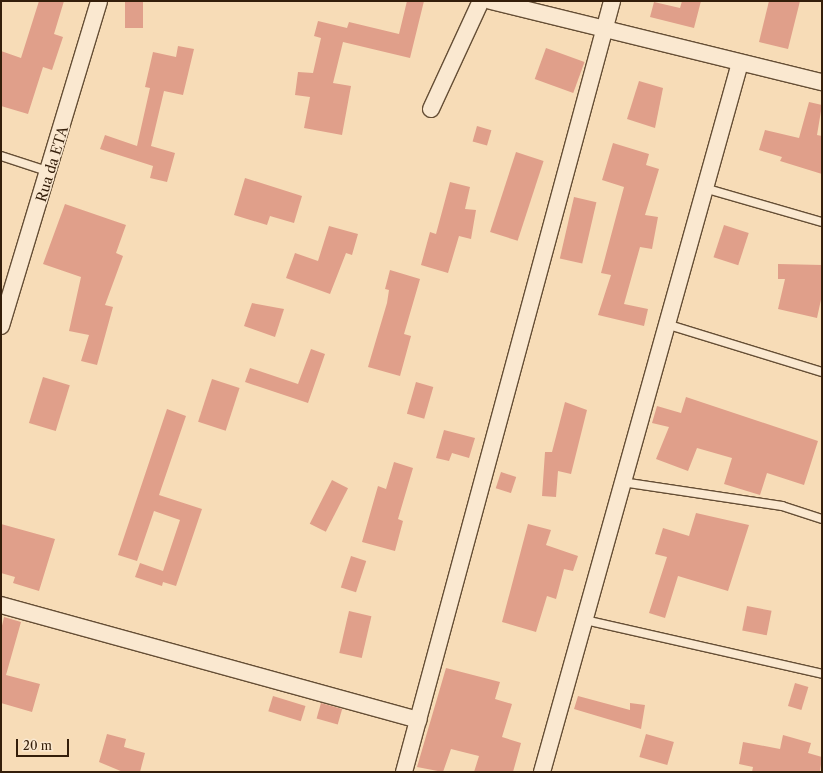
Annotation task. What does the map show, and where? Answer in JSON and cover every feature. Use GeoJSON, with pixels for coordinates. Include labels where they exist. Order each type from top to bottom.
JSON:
{"type":"FeatureCollection","features":[{"type":"Feature","properties":{"kind":"street","name":"Rua da ETA"},"geometry":{"type":"LineString","coordinates":[[1,326],[50,172],[99,1]]}},
{"type":"Feature","properties":{"kind":"street"},"geometry":{"type":"LineString","coordinates":[[431,109],[481,1]]}},
{"type":"Feature","properties":{"kind":"street"},"geometry":{"type":"LineString","coordinates":[[491,1],[604,30],[822,82]]}},
{"type":"Feature","properties":{"kind":"street"},"geometry":{"type":"LineString","coordinates":[[404,772],[612,1]]}},
{"type":"Feature","properties":{"kind":"street"},"geometry":{"type":"LineString","coordinates":[[542,772],[585,620],[665,324],[740,63]]}},
{"type":"Feature","properties":{"kind":"street"},"geometry":{"type":"LineString","coordinates":[[1,605],[418,720]]}},
{"type":"Feature","properties":{"kind":"lane"},"geometry":{"type":"LineString","coordinates":[[1,156],[50,172]]}},
{"type":"Feature","properties":{"kind":"lane"},"geometry":{"type":"LineString","coordinates":[[704,188],[822,222]]}},
{"type":"Feature","properties":{"kind":"lane"},"geometry":{"type":"LineString","coordinates":[[665,324],[822,372]]}},
{"type":"Feature","properties":{"kind":"lane"},"geometry":{"type":"LineString","coordinates":[[622,482],[782,506],[822,519]]}},
{"type":"Feature","properties":{"kind":"lane"},"geometry":{"type":"LineString","coordinates":[[585,620],[822,674]]}},
{"type":"Feature","properties":{"kind":"building"},"geometry":{"type":"Polygon","coordinates":[[[39,1],[64,1],[54,34],[63,37],[52,70],[43,67],[28,114],[1,106],[1,51],[21,58],[39,1]]]}},
{"type":"Feature","properties":{"kind":"building"},"geometry":{"type":"Polygon","coordinates":[[[125,1],[143,1],[143,28],[125,28],[125,1]]]}},
{"type":"Feature","properties":{"kind":"building"},"geometry":{"type":"Polygon","coordinates":[[[407,1],[424,1],[410,58],[343,42],[333,83],[351,86],[342,135],[304,128],[310,97],[295,95],[298,72],[313,73],[321,38],[314,36],[318,21],[347,28],[349,22],[399,34],[407,1]]]}},
{"type":"Feature","properties":{"kind":"building"},"geometry":{"type":"Polygon","coordinates":[[[682,1],[701,1],[694,28],[650,17],[654,2],[680,8],[682,1]]]}},
{"type":"Feature","properties":{"kind":"building"},"geometry":{"type":"Polygon","coordinates":[[[769,1],[800,1],[788,49],[759,42],[769,1]]]}},
{"type":"Feature","properties":{"kind":"building"},"geometry":{"type":"Polygon","coordinates":[[[178,46],[194,49],[183,95],[164,91],[151,146],[175,153],[167,182],[150,178],[153,166],[100,149],[105,135],[137,146],[150,88],[145,87],[153,52],[176,57],[178,46]]]}},
{"type":"Feature","properties":{"kind":"building"},"geometry":{"type":"Polygon","coordinates":[[[546,48],[585,62],[573,93],[535,79],[546,48]]]}},
{"type":"Feature","properties":{"kind":"building"},"geometry":{"type":"Polygon","coordinates":[[[639,81],[663,88],[655,128],[627,119],[639,81]]]}},
{"type":"Feature","properties":{"kind":"building"},"geometry":{"type":"Polygon","coordinates":[[[809,102],[822,105],[817,135],[822,136],[822,174],[780,161],[782,157],[759,150],[765,130],[799,138],[809,102]]]}},
{"type":"Feature","properties":{"kind":"building"},"geometry":{"type":"Polygon","coordinates":[[[477,126],[491,130],[487,146],[473,141],[477,126]]]}},
{"type":"Feature","properties":{"kind":"building"},"geometry":{"type":"Polygon","coordinates":[[[613,143],[649,154],[646,165],[659,169],[645,215],[658,217],[652,249],[640,247],[624,304],[648,309],[644,326],[598,315],[611,275],[601,273],[624,187],[602,180],[613,143]]]}},
{"type":"Feature","properties":{"kind":"building"},"geometry":{"type":"Polygon","coordinates":[[[516,152],[544,161],[518,241],[490,232],[516,152]]]}},
{"type":"Feature","properties":{"kind":"building"},"geometry":{"type":"Polygon","coordinates":[[[245,178],[302,196],[294,223],[270,216],[267,225],[234,215],[245,178]]]}},
{"type":"Feature","properties":{"kind":"building"},"geometry":{"type":"Polygon","coordinates":[[[450,182],[470,187],[465,209],[476,210],[471,239],[459,236],[448,273],[421,265],[430,232],[436,234],[450,182]]]}},
{"type":"Feature","properties":{"kind":"building"},"geometry":{"type":"Polygon","coordinates":[[[574,197],[596,202],[582,264],[560,258],[574,197]]]}},
{"type":"Feature","properties":{"kind":"building"},"geometry":{"type":"Polygon","coordinates":[[[65,204],[126,225],[116,253],[123,256],[105,305],[113,307],[97,365],[81,361],[89,335],[69,331],[81,277],[43,264],[65,204]]]}},
{"type":"Feature","properties":{"kind":"building"},"geometry":{"type":"Polygon","coordinates":[[[724,225],[749,233],[738,265],[713,257],[724,225]]]}},
{"type":"Feature","properties":{"kind":"building"},"geometry":{"type":"Polygon","coordinates":[[[329,226],[358,234],[352,255],[346,253],[330,294],[286,278],[295,253],[318,261],[329,226]]]}},
{"type":"Feature","properties":{"kind":"building"},"geometry":{"type":"Polygon","coordinates":[[[778,264],[822,265],[822,295],[817,318],[778,309],[785,279],[778,279],[778,264]]]}},
{"type":"Feature","properties":{"kind":"building"},"geometry":{"type":"Polygon","coordinates":[[[390,270],[420,279],[404,334],[411,336],[400,376],[368,367],[387,303],[389,290],[385,289],[390,270]]]}},
{"type":"Feature","properties":{"kind":"building"},"geometry":{"type":"Polygon","coordinates":[[[252,303],[284,309],[275,337],[244,326],[252,303]]]}},
{"type":"Feature","properties":{"kind":"building"},"geometry":{"type":"Polygon","coordinates":[[[311,349],[325,354],[308,403],[245,382],[250,368],[298,384],[311,349]]]}},
{"type":"Feature","properties":{"kind":"building"},"geometry":{"type":"Polygon","coordinates":[[[43,377],[70,385],[56,431],[29,423],[43,377]]]}},
{"type":"Feature","properties":{"kind":"building"},"geometry":{"type":"Polygon","coordinates":[[[212,379],[240,388],[226,431],[198,422],[212,379]]]}},
{"type":"Feature","properties":{"kind":"building"},"geometry":{"type":"Polygon","coordinates":[[[416,382],[433,387],[424,419],[407,414],[416,382]]]}},
{"type":"Feature","properties":{"kind":"building"},"geometry":{"type":"Polygon","coordinates":[[[686,397],[818,441],[804,485],[767,473],[760,495],[724,484],[732,458],[697,448],[688,471],[656,459],[669,427],[652,423],[657,406],[681,413],[686,397]]]}},
{"type":"Feature","properties":{"kind":"building"},"geometry":{"type":"Polygon","coordinates":[[[565,402],[587,410],[571,474],[558,471],[556,497],[542,496],[545,452],[552,452],[565,402]]]}},
{"type":"Feature","properties":{"kind":"building"},"geometry":{"type":"Polygon","coordinates":[[[167,409],[186,416],[159,495],[202,509],[176,586],[163,582],[162,586],[135,577],[140,563],[163,571],[180,520],[154,511],[137,561],[118,555],[167,409]]]}},
{"type":"Feature","properties":{"kind":"building"},"geometry":{"type":"Polygon","coordinates":[[[444,430],[475,438],[469,458],[452,453],[449,461],[436,458],[444,430]]]}},
{"type":"Feature","properties":{"kind":"building"},"geometry":{"type":"Polygon","coordinates":[[[394,462],[413,468],[398,519],[403,521],[395,551],[362,542],[378,486],[386,489],[394,462]]]}},
{"type":"Feature","properties":{"kind":"building"},"geometry":{"type":"Polygon","coordinates":[[[501,472],[516,477],[511,493],[496,488],[501,472]]]}},
{"type":"Feature","properties":{"kind":"building"},"geometry":{"type":"Polygon","coordinates":[[[332,480],[348,488],[326,532],[310,524],[332,480]]]}},
{"type":"Feature","properties":{"kind":"building"},"geometry":{"type":"Polygon","coordinates":[[[696,513],[749,525],[728,591],[678,576],[665,618],[649,613],[667,557],[655,554],[663,528],[689,536],[696,513]]]}},
{"type":"Feature","properties":{"kind":"building"},"geometry":{"type":"Polygon","coordinates":[[[1,524],[55,539],[39,591],[13,583],[15,577],[1,573],[1,524]]]}},
{"type":"Feature","properties":{"kind":"building"},"geometry":{"type":"Polygon","coordinates":[[[528,524],[551,530],[546,545],[578,556],[573,571],[564,569],[556,599],[547,596],[536,632],[502,622],[528,524]]]}},
{"type":"Feature","properties":{"kind":"building"},"geometry":{"type":"Polygon","coordinates":[[[351,556],[366,561],[356,592],[341,587],[351,556]]]}},
{"type":"Feature","properties":{"kind":"building"},"geometry":{"type":"Polygon","coordinates":[[[747,606],[772,611],[767,635],[742,631],[747,606]]]}},
{"type":"Feature","properties":{"kind":"building"},"geometry":{"type":"Polygon","coordinates":[[[349,611],[371,616],[362,658],[339,653],[349,611]]]}},
{"type":"Feature","properties":{"kind":"building"},"geometry":{"type":"Polygon","coordinates":[[[4,617],[21,622],[6,675],[40,684],[32,712],[1,703],[1,630],[4,617]]]}},
{"type":"Feature","properties":{"kind":"building"},"geometry":{"type":"Polygon","coordinates":[[[446,668],[500,682],[495,699],[512,704],[502,737],[521,743],[513,772],[474,772],[479,756],[451,749],[443,772],[417,767],[446,668]]]}},
{"type":"Feature","properties":{"kind":"building"},"geometry":{"type":"Polygon","coordinates":[[[795,683],[808,687],[801,710],[788,706],[795,683]]]}},
{"type":"Feature","properties":{"kind":"building"},"geometry":{"type":"Polygon","coordinates":[[[273,696],[306,706],[301,721],[268,711],[273,696]]]}},
{"type":"Feature","properties":{"kind":"building"},"geometry":{"type":"Polygon","coordinates":[[[578,696],[630,710],[630,703],[645,705],[641,729],[574,709],[578,696]]]}},
{"type":"Feature","properties":{"kind":"building"},"geometry":{"type":"Polygon","coordinates":[[[321,703],[342,709],[338,724],[317,718],[321,703]]]}},
{"type":"Feature","properties":{"kind":"building"},"geometry":{"type":"Polygon","coordinates":[[[107,734],[126,739],[124,747],[145,753],[140,772],[123,772],[99,762],[107,734]]]}},
{"type":"Feature","properties":{"kind":"building"},"geometry":{"type":"Polygon","coordinates":[[[646,734],[674,742],[667,765],[639,757],[646,734]]]}},
{"type":"Feature","properties":{"kind":"building"},"geometry":{"type":"Polygon","coordinates":[[[783,735],[811,743],[808,753],[822,757],[820,772],[752,772],[753,767],[739,764],[743,742],[780,749],[783,735]]]}}]}
